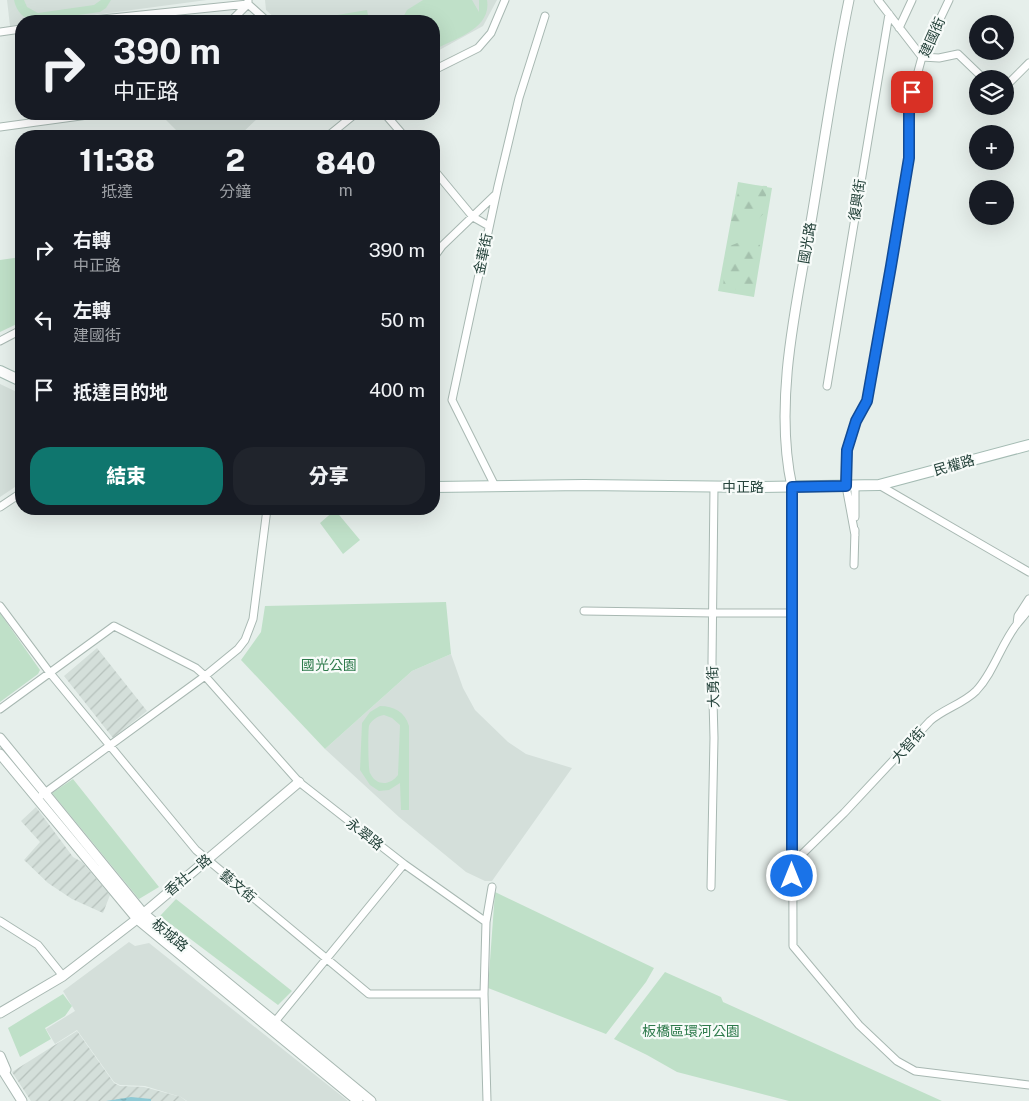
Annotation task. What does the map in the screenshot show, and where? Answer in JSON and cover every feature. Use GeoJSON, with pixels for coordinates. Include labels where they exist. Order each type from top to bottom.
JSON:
{"type":"FeatureCollection","features":[{"type":"Feature","properties":{"kind":"main road"},"geometry":{"type":"LineString","coordinates":[[0,371],[15,378]]}},
{"type":"Feature","properties":{"kind":"main road","name":"民權路"},"geometry":{"type":"LineString","coordinates":[[879,485],[1029,445]]}},
{"type":"Feature","properties":{"kind":"main road","name":"中正路"},"geometry":{"type":"LineString","coordinates":[[440,487],[792,487],[879,485]]}},
{"type":"Feature","properties":{"kind":"street"},"geometry":{"type":"LineString","coordinates":[[440,67],[478,48],[491,33],[505,0]]}},
{"type":"Feature","properties":{"kind":"street","name":"國光路"},"geometry":{"type":"LineString","coordinates":[[792,487],[784,400],[830,97],[849,0]]}},
{"type":"Feature","properties":{"kind":"street"},"geometry":{"type":"LineString","coordinates":[[878,0],[922,57],[939,58],[958,54],[975,70]]}},
{"type":"Feature","properties":{"kind":"street"},"geometry":{"type":"LineString","coordinates":[[899,28],[912,0]]}},
{"type":"Feature","properties":{"kind":"street","name":"建國街"},"geometry":{"type":"LineString","coordinates":[[854,565],[856,534],[847,450],[856,421],[867,401],[875,361],[909,158],[909,105],[922,57],[949,0]]}},
{"type":"Feature","properties":{"kind":"street"},"geometry":{"type":"LineString","coordinates":[[135,15],[248,2]]}},
{"type":"Feature","properties":{"kind":"street"},"geometry":{"type":"LineString","coordinates":[[236,15],[248,2]]}},
{"type":"Feature","properties":{"kind":"street"},"geometry":{"type":"LineString","coordinates":[[248,2],[261,15]]}},
{"type":"Feature","properties":{"kind":"street","name":"復興街"},"geometry":{"type":"LineString","coordinates":[[827,386],[833,338],[889,14]]}},
{"type":"Feature","properties":{"kind":"street","name":"金華街"},"geometry":{"type":"LineString","coordinates":[[495,486],[452,400],[489,226],[519,98],[545,16]]}},
{"type":"Feature","properties":{"kind":"street"},"geometry":{"type":"LineString","coordinates":[[0,32],[15,30]]}},
{"type":"Feature","properties":{"kind":"street"},"geometry":{"type":"LineString","coordinates":[[1014,80],[1029,63]]}},
{"type":"Feature","properties":{"kind":"street"},"geometry":{"type":"LineString","coordinates":[[0,126],[48,120]]}},
{"type":"Feature","properties":{"kind":"street"},"geometry":{"type":"LineString","coordinates":[[335,130],[348,120]]}},
{"type":"Feature","properties":{"kind":"street"},"geometry":{"type":"LineString","coordinates":[[390,120],[399,130]]}},
{"type":"Feature","properties":{"kind":"street"},"geometry":{"type":"LineString","coordinates":[[440,177],[473,216],[489,226]]}},
{"type":"Feature","properties":{"kind":"street"},"geometry":{"type":"LineString","coordinates":[[440,249],[496,195]]}},
{"type":"Feature","properties":{"kind":"street"},"geometry":{"type":"LineString","coordinates":[[0,341],[15,333]]}},
{"type":"Feature","properties":{"kind":"street"},"geometry":{"type":"LineString","coordinates":[[879,485],[1029,572]]}},
{"type":"Feature","properties":{"kind":"street","name":"大勇街"},"geometry":{"type":"LineString","coordinates":[[711,887],[714,487]]}},
{"type":"Feature","properties":{"kind":"street"},"geometry":{"type":"LineString","coordinates":[[792,487],[793,946],[859,1025],[904,1066],[915,1071],[1029,1085]]}},
{"type":"Feature","properties":{"kind":"street"},"geometry":{"type":"LineString","coordinates":[[0,507],[15,497]]}},
{"type":"Feature","properties":{"kind":"street"},"geometry":{"type":"LineString","coordinates":[[40,796],[110,747],[238,649],[250,631],[254,620],[266,515]]}},
{"type":"Feature","properties":{"kind":"street","name":"大智街"},"geometry":{"type":"LineString","coordinates":[[1017,624],[1018,616],[1029,599]]}},
{"type":"Feature","properties":{"kind":"street","name":"藝文街"},"geometry":{"type":"LineString","coordinates":[[0,606],[50,673],[196,850],[369,994],[484,994]]}},
{"type":"Feature","properties":{"kind":"street","name":"大智街"},"geometry":{"type":"LineString","coordinates":[[792,864],[864,792],[930,721],[968,698],[977,690],[1017,624],[1029,609]]}},
{"type":"Feature","properties":{"kind":"street"},"geometry":{"type":"LineString","coordinates":[[584,611],[792,613]]}},
{"type":"Feature","properties":{"kind":"street","name":"永翠路"},"geometry":{"type":"LineString","coordinates":[[50,673],[114,626],[196,668],[299,782],[404,864],[486,922]]}},
{"type":"Feature","properties":{"kind":"street"},"geometry":{"type":"LineString","coordinates":[[0,709],[50,673]]}},
{"type":"Feature","properties":{"kind":"street","name":"板城路"},"geometry":{"type":"LineString","coordinates":[[0,738],[40,796]]}},
{"type":"Feature","properties":{"kind":"street","name":"板城路"},"geometry":{"type":"LineString","coordinates":[[0,754],[40,796],[140,916],[272,1025],[358,1101]]}},
{"type":"Feature","properties":{"kind":"street","name":"香社一路"},"geometry":{"type":"LineString","coordinates":[[0,1013],[64,976],[140,916],[299,782]]}},
{"type":"Feature","properties":{"kind":"street"},"geometry":{"type":"LineString","coordinates":[[272,1025],[404,864]]}},
{"type":"Feature","properties":{"kind":"street"},"geometry":{"type":"LineString","coordinates":[[487,1101],[484,994],[486,922],[492,886]]}},
{"type":"Feature","properties":{"kind":"street"},"geometry":{"type":"LineString","coordinates":[[0,921],[38,946],[64,976]]}},
{"type":"Feature","properties":{"kind":"street","name":"板城路"},"geometry":{"type":"LineString","coordinates":[[272,1025],[371,1101]]}},
{"type":"Feature","properties":{"kind":"street"},"geometry":{"type":"LineString","coordinates":[[0,1056],[12,1084]]}},
{"type":"Feature","properties":{"kind":"street"},"geometry":{"type":"LineString","coordinates":[[0,1066],[22,1101]]}},
{"type":"Feature","properties":{"kind":"shaded area"},"geometry":{"type":"Polygon","coordinates":[[[7,0],[207,0],[94,15],[15,15],[15,26],[10,26],[7,0]]]}},
{"type":"Feature","properties":{"kind":"shaded area"},"geometry":{"type":"Polygon","coordinates":[[[265,0],[497,0],[483,26],[440,50],[440,15],[271,15],[266,10],[265,0]]]}},
{"type":"Feature","properties":{"kind":"shaded area"},"geometry":{"type":"Polygon","coordinates":[[[166,120],[256,120],[245,130],[176,130],[166,120]]]}},
{"type":"Feature","properties":{"kind":"shaded area"},"geometry":{"type":"Polygon","coordinates":[[[0,384],[15,391],[15,487],[0,497],[0,384]]]}},
{"type":"Feature","properties":{"kind":"shaded area"},"geometry":{"type":"Polygon","coordinates":[[[97,648],[147,711],[113,738],[64,676],[97,648]]]}},
{"type":"Feature","properties":{"kind":"shaded area"},"geometry":{"type":"Polygon","coordinates":[[[451,654],[463,688],[475,710],[508,742],[526,754],[572,768],[492,881],[485,881],[466,872],[399,817],[325,749],[412,671],[451,654]]]}},
{"type":"Feature","properties":{"kind":"shaded area"},"geometry":{"type":"Polygon","coordinates":[[[36,807],[73,857],[82,862],[110,895],[103,913],[72,899],[48,883],[24,860],[40,842],[21,821],[36,807]]]}},
{"type":"Feature","properties":{"kind":"shaded area"},"geometry":{"type":"Polygon","coordinates":[[[129,942],[135,946],[149,943],[348,1101],[187,1101],[181,1097],[145,1086],[120,1085],[114,1082],[77,1030],[55,1044],[46,1029],[75,1011],[63,991],[129,942]]]}},
{"type":"Feature","properties":{"kind":"shaded area"},"geometry":{"type":"Polygon","coordinates":[[[77,1031],[114,1083],[120,1086],[144,1087],[181,1097],[186,1101],[31,1101],[12,1072],[77,1031]]]}},
{"type":"Feature","properties":{"kind":"green space"},"geometry":{"type":"Polygon","coordinates":[[[14,0],[24,0],[27,7],[38,13],[94,5],[101,0],[111,0],[106,8],[100,12],[78,15],[22,15],[14,0]]]}},
{"type":"Feature","properties":{"kind":"green space"},"geometry":{"type":"Polygon","coordinates":[[[423,0],[472,0],[479,12],[479,0],[487,0],[487,10],[478,26],[440,47],[440,15],[404,15],[407,10],[423,0]]]}},
{"type":"Feature","properties":{"kind":"green space"},"geometry":{"type":"Polygon","coordinates":[[[367,10],[368,15],[337,15],[367,10]]]}},
{"type":"Feature","properties":{"kind":"green space"},"geometry":{"type":"Polygon","coordinates":[[[738,182],[772,188],[754,297],[718,291],[738,182]]]}},
{"type":"Feature","properties":{"kind":"green space"},"geometry":{"type":"Polygon","coordinates":[[[740,185],[767,186],[764,213],[753,225],[731,221],[740,185]]]}},
{"type":"Feature","properties":{"kind":"green space"},"geometry":{"type":"Polygon","coordinates":[[[745,240],[760,245],[752,292],[723,287],[727,247],[745,240]]]}},
{"type":"Feature","properties":{"kind":"green space"},"geometry":{"type":"Polygon","coordinates":[[[15,258],[15,325],[0,332],[0,260],[15,258]]]}},
{"type":"Feature","properties":{"kind":"green space"},"geometry":{"type":"Polygon","coordinates":[[[329,515],[339,515],[360,540],[343,554],[320,523],[329,515]]]}},
{"type":"Feature","properties":{"kind":"green space","name":"國光公園"},"geometry":{"type":"Polygon","coordinates":[[[446,602],[451,654],[412,671],[325,749],[241,660],[261,632],[265,606],[446,602]]]}},
{"type":"Feature","properties":{"kind":"green space"},"geometry":{"type":"Polygon","coordinates":[[[0,613],[40,670],[38,674],[0,702],[0,613]]]}},
{"type":"Feature","properties":{"kind":"green space"},"geometry":{"type":"Polygon","coordinates":[[[380,706],[390,707],[405,717],[409,726],[409,810],[401,810],[400,783],[389,790],[379,791],[370,785],[360,770],[362,723],[370,712],[380,706]],[[384,715],[379,716],[369,726],[370,773],[376,780],[383,783],[395,779],[398,775],[400,725],[392,718],[384,715]]]}},
{"type":"Feature","properties":{"kind":"green space"},"geometry":{"type":"Polygon","coordinates":[[[73,779],[159,887],[139,899],[52,793],[73,779]]]}},
{"type":"Feature","properties":{"kind":"green space","name":"板橋區環河公園"},"geometry":{"type":"Polygon","coordinates":[[[495,892],[654,968],[646,982],[606,1034],[488,988],[495,892]]]}},
{"type":"Feature","properties":{"kind":"green space"},"geometry":{"type":"Polygon","coordinates":[[[176,899],[292,991],[278,1005],[160,916],[176,899]]]}},
{"type":"Feature","properties":{"kind":"green space","name":"板橋區環河公園"},"geometry":{"type":"Polygon","coordinates":[[[665,972],[721,997],[723,1002],[942,1101],[789,1101],[677,1072],[614,1039],[665,972]]]}},
{"type":"Feature","properties":{"kind":"green space"},"geometry":{"type":"Polygon","coordinates":[[[63,994],[72,1006],[65,1016],[45,1028],[51,1039],[20,1057],[8,1028],[63,994]]]}},
{"type":"Feature","properties":{"kind":"water"},"geometry":{"type":"Polygon","coordinates":[[[131,1097],[151,1099],[151,1101],[106,1101],[131,1097]]]}},
{"type":"Feature","properties":{"kind":"route"},"geometry":{"type":"LineString","coordinates":[[792,876],[792,487],[846,486],[847,450],[856,421],[867,401],[891,266],[909,158],[909,105],[912,92]]}}]}
